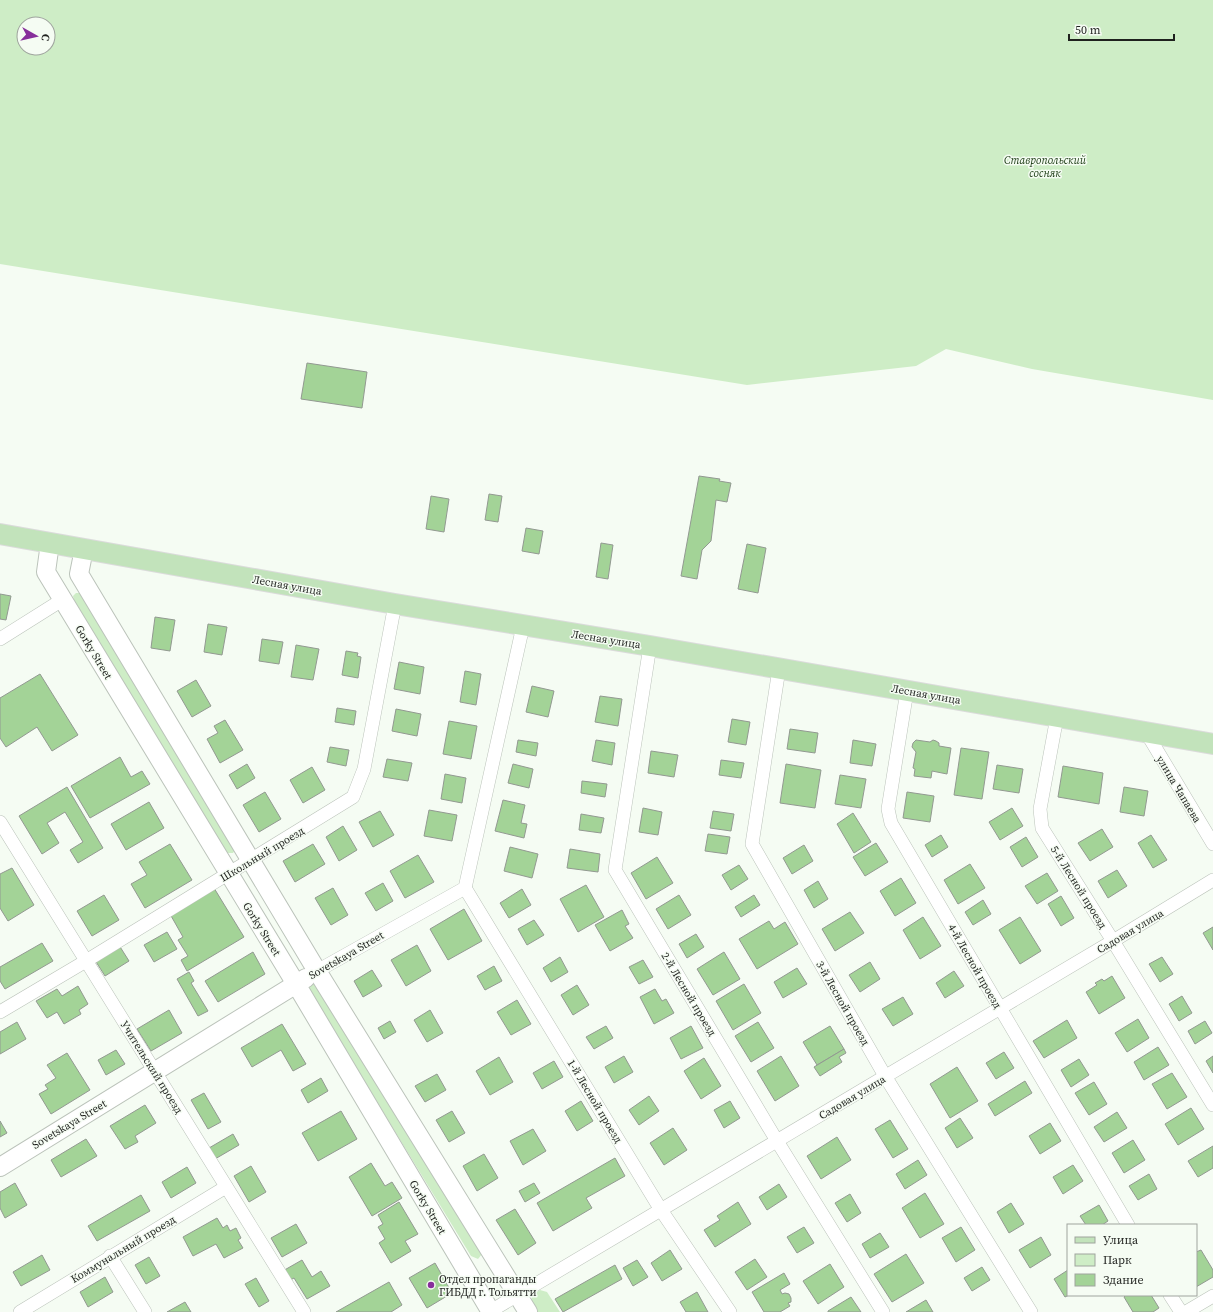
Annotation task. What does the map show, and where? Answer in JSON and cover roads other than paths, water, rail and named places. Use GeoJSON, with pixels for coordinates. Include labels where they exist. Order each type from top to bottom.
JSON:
{"type":"FeatureCollection","features":[{"type":"Feature","properties":{"kind":"main road","name":"Лесная улица"},"geometry":{"type":"LineString","coordinates":[[0,534],[395,604],[650,646],[1213,744]]}},
{"type":"Feature","properties":{"kind":"main road","name":"Gorky Street"},"geometry":{"type":"LineString","coordinates":[[50,543],[46,572],[62,600],[296,984],[490,1312]]}},
{"type":"Feature","properties":{"kind":"main road"},"geometry":{"type":"LineString","coordinates":[[84,549],[80,574],[250,861],[528,1312]]}},
{"type":"Feature","properties":{"kind":"main road","name":"Sovetskaya Street"},"geometry":{"type":"LineString","coordinates":[[0,1167],[317,971]]}},
{"type":"Feature","properties":{"kind":"street"},"geometry":{"type":"LineString","coordinates":[[0,639],[62,600]]}},
{"type":"Feature","properties":{"kind":"street","name":"Школьный проезд"},"geometry":{"type":"LineString","coordinates":[[0,1012],[353,797],[364,769],[395,604]]}},
{"type":"Feature","properties":{"kind":"street"},"geometry":{"type":"LineString","coordinates":[[465,888],[523,626]]}},
{"type":"Feature","properties":{"kind":"street","name":"2-й Лесной проезд"},"geometry":{"type":"LineString","coordinates":[[650,646],[615,870],[777,1141],[883,1312]]}},
{"type":"Feature","properties":{"kind":"street","name":"3-й Лесной проезд"},"geometry":{"type":"LineString","coordinates":[[779,669],[752,844],[885,1076],[1031,1312]]}},
{"type":"Feature","properties":{"kind":"street","name":"4-й Лесной проезд"},"geometry":{"type":"LineString","coordinates":[[908,691],[888,809],[891,822],[1127,1224]]}},
{"type":"Feature","properties":{"kind":"street","name":"5-й Лесной проезд"},"geometry":{"type":"LineString","coordinates":[[1057,717],[1040,809],[1042,828],[1213,1105]]}},
{"type":"Feature","properties":{"kind":"street","name":"улица Чапаева"},"geometry":{"type":"LineString","coordinates":[[1146,732],[1213,844]]}},
{"type":"Feature","properties":{"kind":"street","name":"Учительский проезд"},"geometry":{"type":"LineString","coordinates":[[0,822],[304,1312]]}},
{"type":"Feature","properties":{"kind":"street","name":"Садовая улица"},"geometry":{"type":"LineString","coordinates":[[490,1312],[1213,880]]}},
{"type":"Feature","properties":{"kind":"street","name":"Sovetskaya Street"},"geometry":{"type":"LineString","coordinates":[[317,971],[465,888]]}},
{"type":"Feature","properties":{"kind":"street","name":"1-й Лесной проезд"},"geometry":{"type":"LineString","coordinates":[[465,888],[662,1210],[730,1312]]}},
{"type":"Feature","properties":{"kind":"street","name":"Коммунальный проезд"},"geometry":{"type":"LineString","coordinates":[[20,1312],[226,1187]]}},
{"type":"Feature","properties":{"kind":"street"},"geometry":{"type":"LineString","coordinates":[[110,1256],[145,1312]]}},
{"type":"Feature","properties":{"kind":"street"},"geometry":{"type":"LineString","coordinates":[[1171,1296],[1181,1312]]}},
{"type":"Feature","properties":{"kind":"street"},"geometry":{"type":"LineString","coordinates":[[1186,1312],[1213,1296]]}},
{"type":"Feature","properties":{"kind":"place","name":"Отдел пропаганды ГИБДД г. Тольятти"},"geometry":{"type":"Point","coordinates":[431,1285]}},
{"type":"Feature","properties":{"kind":"park label","name":"Ставропольский сосняк"},"geometry":{"type":"Point","coordinates":[1045,166]}}]}
